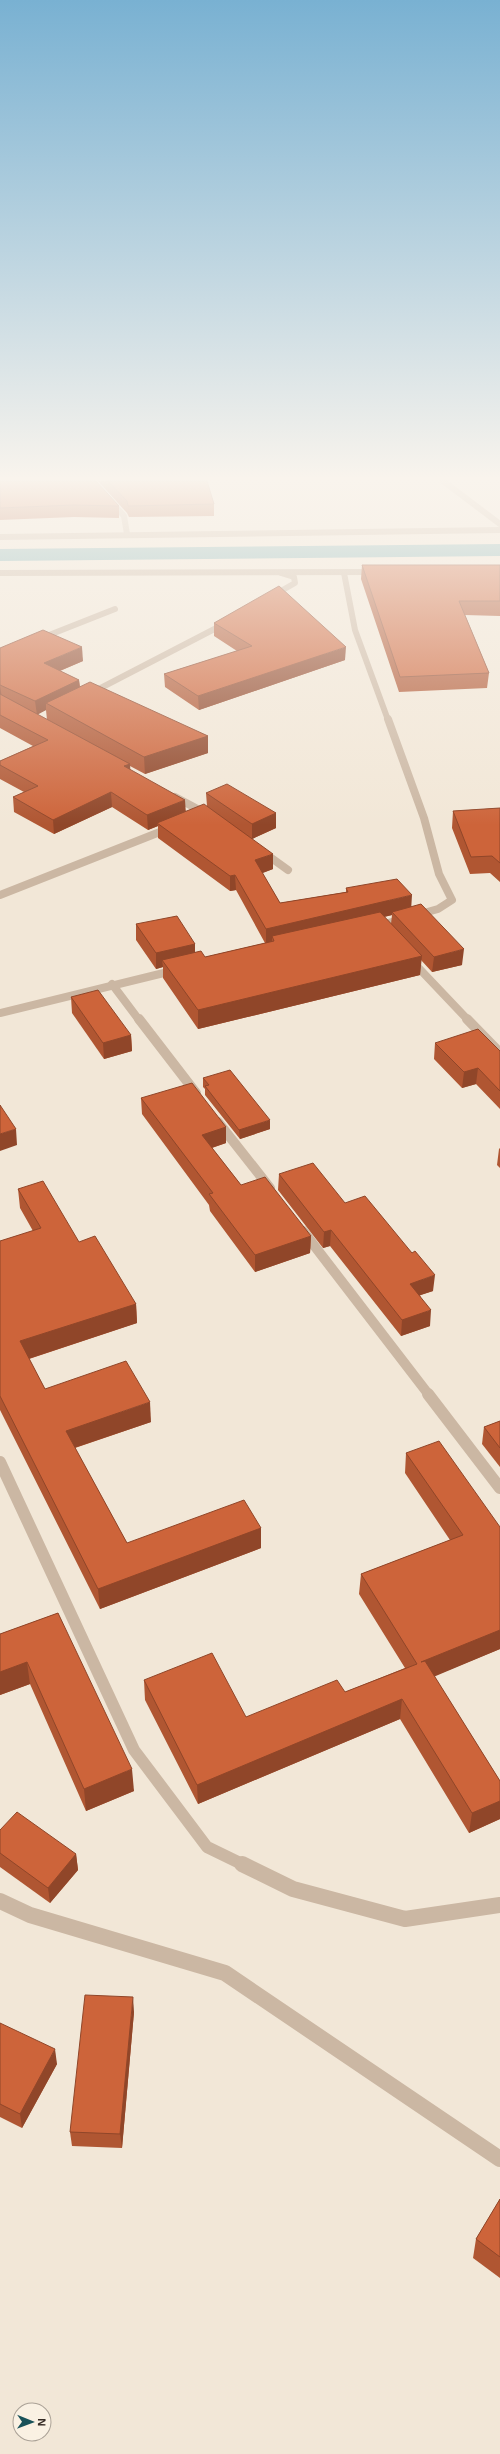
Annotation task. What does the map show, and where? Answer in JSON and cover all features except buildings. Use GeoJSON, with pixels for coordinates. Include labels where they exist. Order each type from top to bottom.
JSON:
{"type":"FeatureCollection","features":[{"type":"Feature","properties":{"kind":"street"},"geometry":{"type":"LineString","coordinates":[[262,602],[273,596]]}},
{"type":"Feature","properties":{"kind":"street"},"geometry":{"type":"LineString","coordinates":[[348,596],[355,630],[424,818],[439,874],[452,900],[438,909],[377,926],[390,936]]}},
{"type":"Feature","properties":{"kind":"street"},"geometry":{"type":"LineString","coordinates":[[29,643],[115,609]]}},
{"type":"Feature","properties":{"kind":"street"},"geometry":{"type":"LineString","coordinates":[[85,696],[235,618]]}},
{"type":"Feature","properties":{"kind":"street"},"geometry":{"type":"LineString","coordinates":[[170,794],[204,816]]}},
{"type":"Feature","properties":{"kind":"street"},"geometry":{"type":"LineString","coordinates":[[0,895],[176,825]]}},
{"type":"Feature","properties":{"kind":"street"},"geometry":{"type":"LineString","coordinates":[[256,848],[288,870]]}},
{"type":"Feature","properties":{"kind":"street"},"geometry":{"type":"LineString","coordinates":[[405,953],[500,1053]]}},
{"type":"Feature","properties":{"kind":"street"},"geometry":{"type":"LineString","coordinates":[[0,1013],[112,984],[189,967]]}},
{"type":"Feature","properties":{"kind":"street"},"geometry":{"type":"LineString","coordinates":[[112,984],[204,1104]]}},
{"type":"Feature","properties":{"kind":"street"},"geometry":{"type":"LineString","coordinates":[[214,1116],[277,1198]]}},
{"type":"Feature","properties":{"kind":"street"},"geometry":{"type":"LineString","coordinates":[[296,1223],[500,1488]]}},
{"type":"Feature","properties":{"kind":"street"},"geometry":{"type":"LineString","coordinates":[[0,1462],[134,1750],[207,1847],[293,1889],[405,1919],[500,1905]]}},
{"type":"Feature","properties":{"kind":"street"},"geometry":{"type":"LineString","coordinates":[[0,1901],[30,1915],[225,1973],[500,2158]]}}]}
